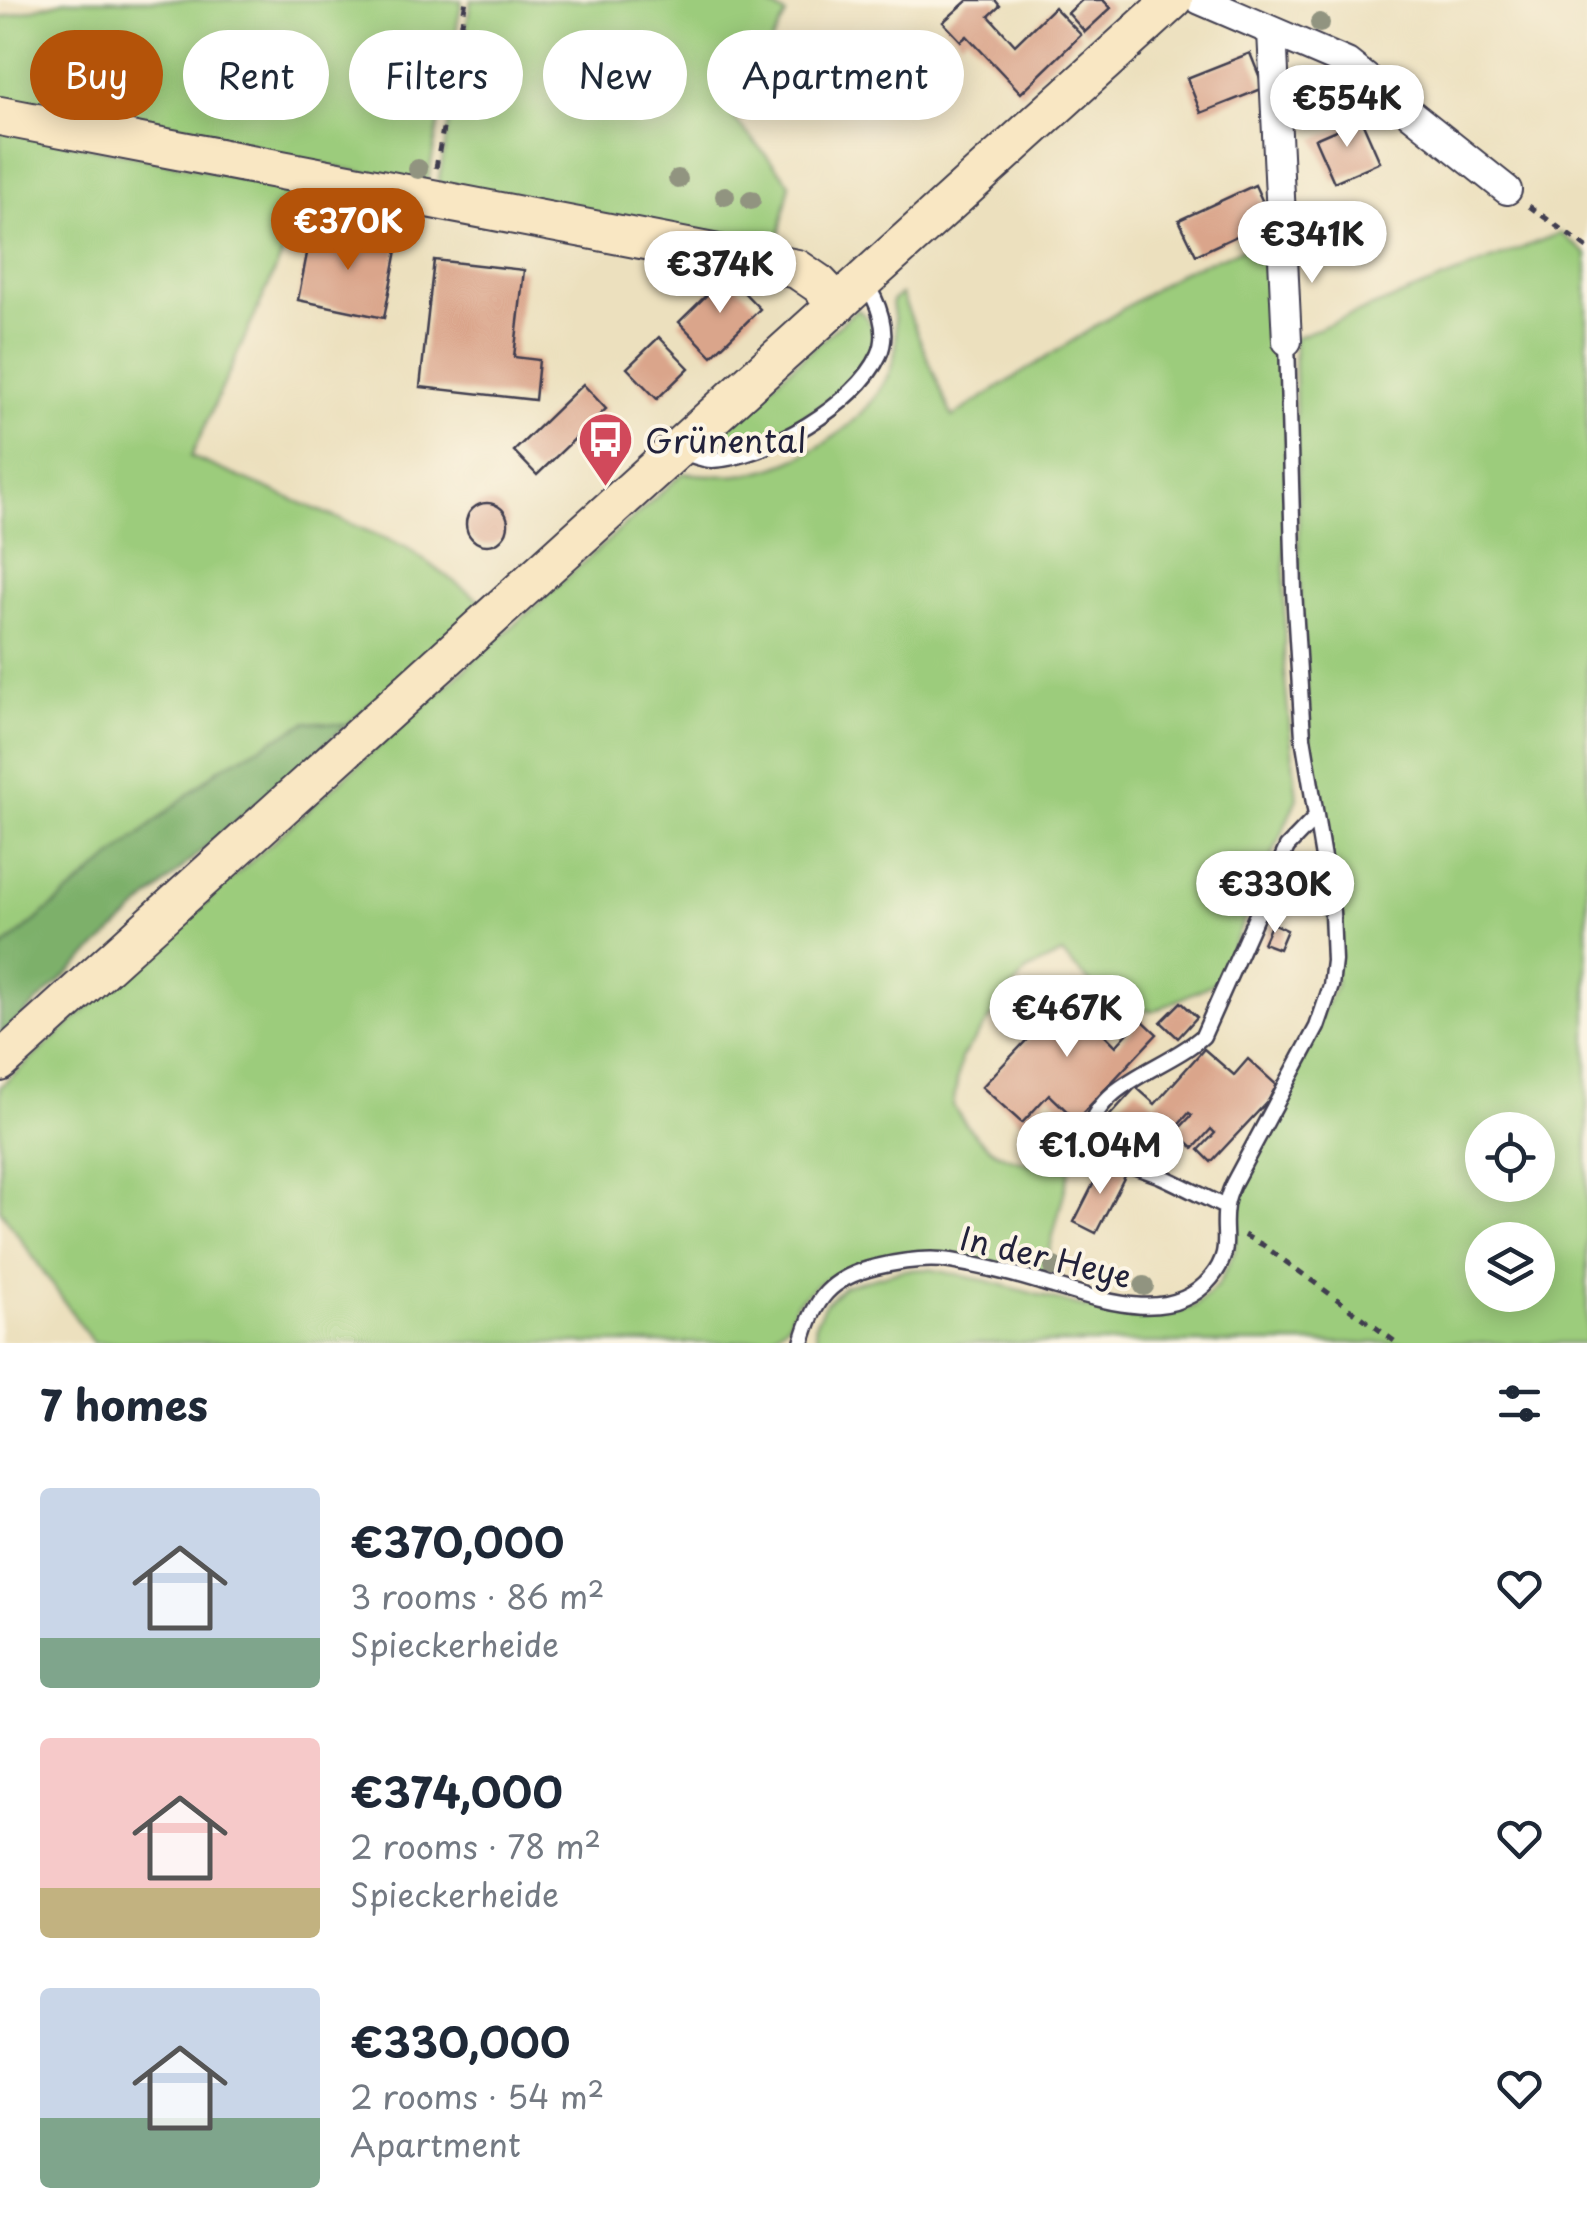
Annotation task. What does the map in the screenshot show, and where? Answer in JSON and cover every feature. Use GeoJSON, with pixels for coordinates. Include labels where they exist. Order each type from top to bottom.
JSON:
{"type":"FeatureCollection","features":[{"type":"Feature","properties":{"kind":"main road"},"geometry":{"type":"LineString","coordinates":[[0,1062],[850,293],[1159,4]]}},
{"type":"Feature","properties":{"kind":"main road"},"geometry":{"type":"LineString","coordinates":[[0,116],[797,270],[819,284],[850,293]]}},
{"type":"Feature","properties":{"kind":"street"},"geometry":{"type":"LineString","coordinates":[[1200,0],[1347,64],[1507,190]]}},
{"type":"Feature","properties":{"kind":"street"},"geometry":{"type":"LineString","coordinates":[[1272,31],[1287,341]]}},
{"type":"Feature","properties":{"kind":"lane"},"geometry":{"type":"LineString","coordinates":[[677,450],[710,460],[745,454],[789,437],[864,378],[881,352],[882,323],[875,296],[850,293]]}},
{"type":"Feature","properties":{"kind":"lane","name":"In der Heye"},"geometry":{"type":"LineString","coordinates":[[802,1343],[811,1312],[836,1283],[868,1269],[909,1260],[950,1260],[1099,1300],[1144,1306],[1171,1304],[1199,1291],[1222,1264],[1225,1207],[1240,1166],[1317,1027],[1331,986],[1332,912],[1303,738],[1287,341]]}},
{"type":"Feature","properties":{"kind":"lane"},"geometry":{"type":"LineString","coordinates":[[1225,1207],[1158,1175],[1132,1168],[1096,1147],[1088,1133],[1092,1116],[1108,1099],[1203,1036],[1287,847],[1315,818]]}},
{"type":"Feature","properties":{"kind":"path"},"geometry":{"type":"LineString","coordinates":[[430,201],[466,0]]}},
{"type":"Feature","properties":{"kind":"path"},"geometry":{"type":"LineString","coordinates":[[1507,190],[1587,248]]}},
{"type":"Feature","properties":{"kind":"path"},"geometry":{"type":"LineString","coordinates":[[1227,1226],[1263,1246],[1397,1343]]}},
{"type":"Feature","properties":{"kind":"green space"},"geometry":{"type":"Polygon","coordinates":[[[67,0],[462,0],[456,30],[349,30],[349,120],[439,120],[427,185],[97,120],[163,120],[163,30],[30,30],[30,107],[0,101],[0,18],[67,0]]]}},
{"type":"Feature","properties":{"kind":"green space"},"geometry":{"type":"Polygon","coordinates":[[[471,0],[760,0],[786,15],[778,30],[707,30],[707,120],[735,120],[790,183],[776,250],[438,184],[449,120],[523,120],[523,30],[466,30],[471,0]]]}},
{"type":"Feature","properties":{"kind":"green space"},"geometry":{"type":"Polygon","coordinates":[[[0,129],[311,191],[191,457],[406,547],[485,604],[347,725],[220,768],[0,950],[0,129]]]}},
{"type":"Feature","properties":{"kind":"green space"},"geometry":{"type":"Polygon","coordinates":[[[1560,233],[1587,254],[1587,1343],[827,1343],[817,1339],[815,1324],[825,1304],[844,1286],[903,1270],[929,1269],[988,1281],[1138,1318],[1167,1316],[1195,1306],[1218,1285],[1235,1250],[1240,1184],[1336,984],[1309,733],[1300,587],[1294,338],[1560,233]]]}},
{"type":"Feature","properties":{"kind":"green space"},"geometry":{"type":"Polygon","coordinates":[[[1279,236],[1286,428],[1284,671],[1297,798],[1218,981],[1155,1011],[1112,1005],[1062,954],[1026,971],[961,1058],[953,1106],[977,1137],[989,1148],[1015,1160],[1070,1169],[1042,1279],[947,1256],[844,1271],[816,1285],[796,1304],[788,1323],[770,1337],[731,1343],[93,1343],[0,1209],[0,1087],[683,473],[731,476],[763,471],[814,450],[859,416],[877,395],[889,372],[896,347],[892,301],[901,294],[952,417],[1183,271],[1279,236]]]}},
{"type":"Feature","properties":{"kind":"green space"},"geometry":{"type":"Polygon","coordinates":[[[857,309],[872,327],[874,344],[853,379],[813,411],[769,437],[734,448],[716,439],[714,436],[857,309]]]}},
{"type":"Feature","properties":{"kind":"green space"},"geometry":{"type":"Polygon","coordinates":[[[307,722],[347,725],[191,860],[0,1037],[0,950],[220,768],[307,722]]]}},
{"type":"Feature","properties":{"kind":"building"},"geometry":{"type":"Polygon","coordinates":[[[968,0],[995,0],[1000,6],[989,16],[1015,45],[1054,7],[1081,35],[1021,93],[967,36],[964,38],[964,30],[951,30],[943,22],[968,0]]]}},
{"type":"Feature","properties":{"kind":"building"},"geometry":{"type":"Polygon","coordinates":[[[1082,0],[1103,0],[1111,8],[1085,32],[1068,13],[1082,0]]]}},
{"type":"Feature","properties":{"kind":"building"},"geometry":{"type":"Polygon","coordinates":[[[1250,53],[1264,88],[1201,113],[1187,78],[1250,53]]]}},
{"type":"Feature","properties":{"kind":"building"},"geometry":{"type":"Polygon","coordinates":[[[1361,119],[1380,162],[1334,182],[1315,139],[1361,119]]]}},
{"type":"Feature","properties":{"kind":"building"},"geometry":{"type":"Polygon","coordinates":[[[1255,185],[1271,220],[1196,255],[1179,220],[1255,185]]]}},
{"type":"Feature","properties":{"kind":"building"},"geometry":{"type":"Polygon","coordinates":[[[312,228],[398,245],[384,318],[298,300],[312,228]]]}},
{"type":"Feature","properties":{"kind":"building"},"geometry":{"type":"Polygon","coordinates":[[[434,260],[524,270],[514,357],[539,360],[535,400],[420,387],[434,260]]]}},
{"type":"Feature","properties":{"kind":"building"},"geometry":{"type":"Polygon","coordinates":[[[727,275],[760,309],[712,356],[679,322],[727,275]]]}},
{"type":"Feature","properties":{"kind":"building"},"geometry":{"type":"Polygon","coordinates":[[[659,337],[689,368],[657,399],[627,368],[659,337]]]}},
{"type":"Feature","properties":{"kind":"building"},"geometry":{"type":"Polygon","coordinates":[[[583,384],[606,409],[537,475],[514,451],[583,384]]]}},
{"type":"Feature","properties":{"kind":"building"},"geometry":{"type":"Polygon","coordinates":[[[487,503],[502,509],[508,524],[502,539],[487,545],[472,539],[466,524],[472,509],[487,503]]]}},
{"type":"Feature","properties":{"kind":"building"},"geometry":{"type":"Polygon","coordinates":[[[1272,923],[1287,930],[1279,949],[1263,943],[1272,923]]]}},
{"type":"Feature","properties":{"kind":"building"},"geometry":{"type":"Polygon","coordinates":[[[1077,987],[1116,1023],[1105,1035],[1116,1046],[1141,1019],[1157,1034],[1076,1120],[1049,1094],[1022,1123],[982,1087],[1077,987]]]}},
{"type":"Feature","properties":{"kind":"building"},"geometry":{"type":"Polygon","coordinates":[[[1181,1002],[1197,1017],[1178,1038],[1161,1022],[1181,1002]]]}},
{"type":"Feature","properties":{"kind":"building"},"geometry":{"type":"Polygon","coordinates":[[[1204,1049],[1234,1075],[1248,1059],[1280,1088],[1211,1162],[1199,1150],[1215,1133],[1211,1129],[1194,1148],[1176,1132],[1192,1115],[1189,1113],[1145,1163],[1102,1124],[1136,1087],[1155,1104],[1204,1049]]]}},
{"type":"Feature","properties":{"kind":"building"},"geometry":{"type":"Polygon","coordinates":[[[1105,1161],[1127,1172],[1096,1233],[1074,1222],[1105,1161]]]}},
{"type":"Feature","properties":{"kind":"place","name":"Grünental"},"geometry":{"type":"Point","coordinates":[606,489]}}]}
